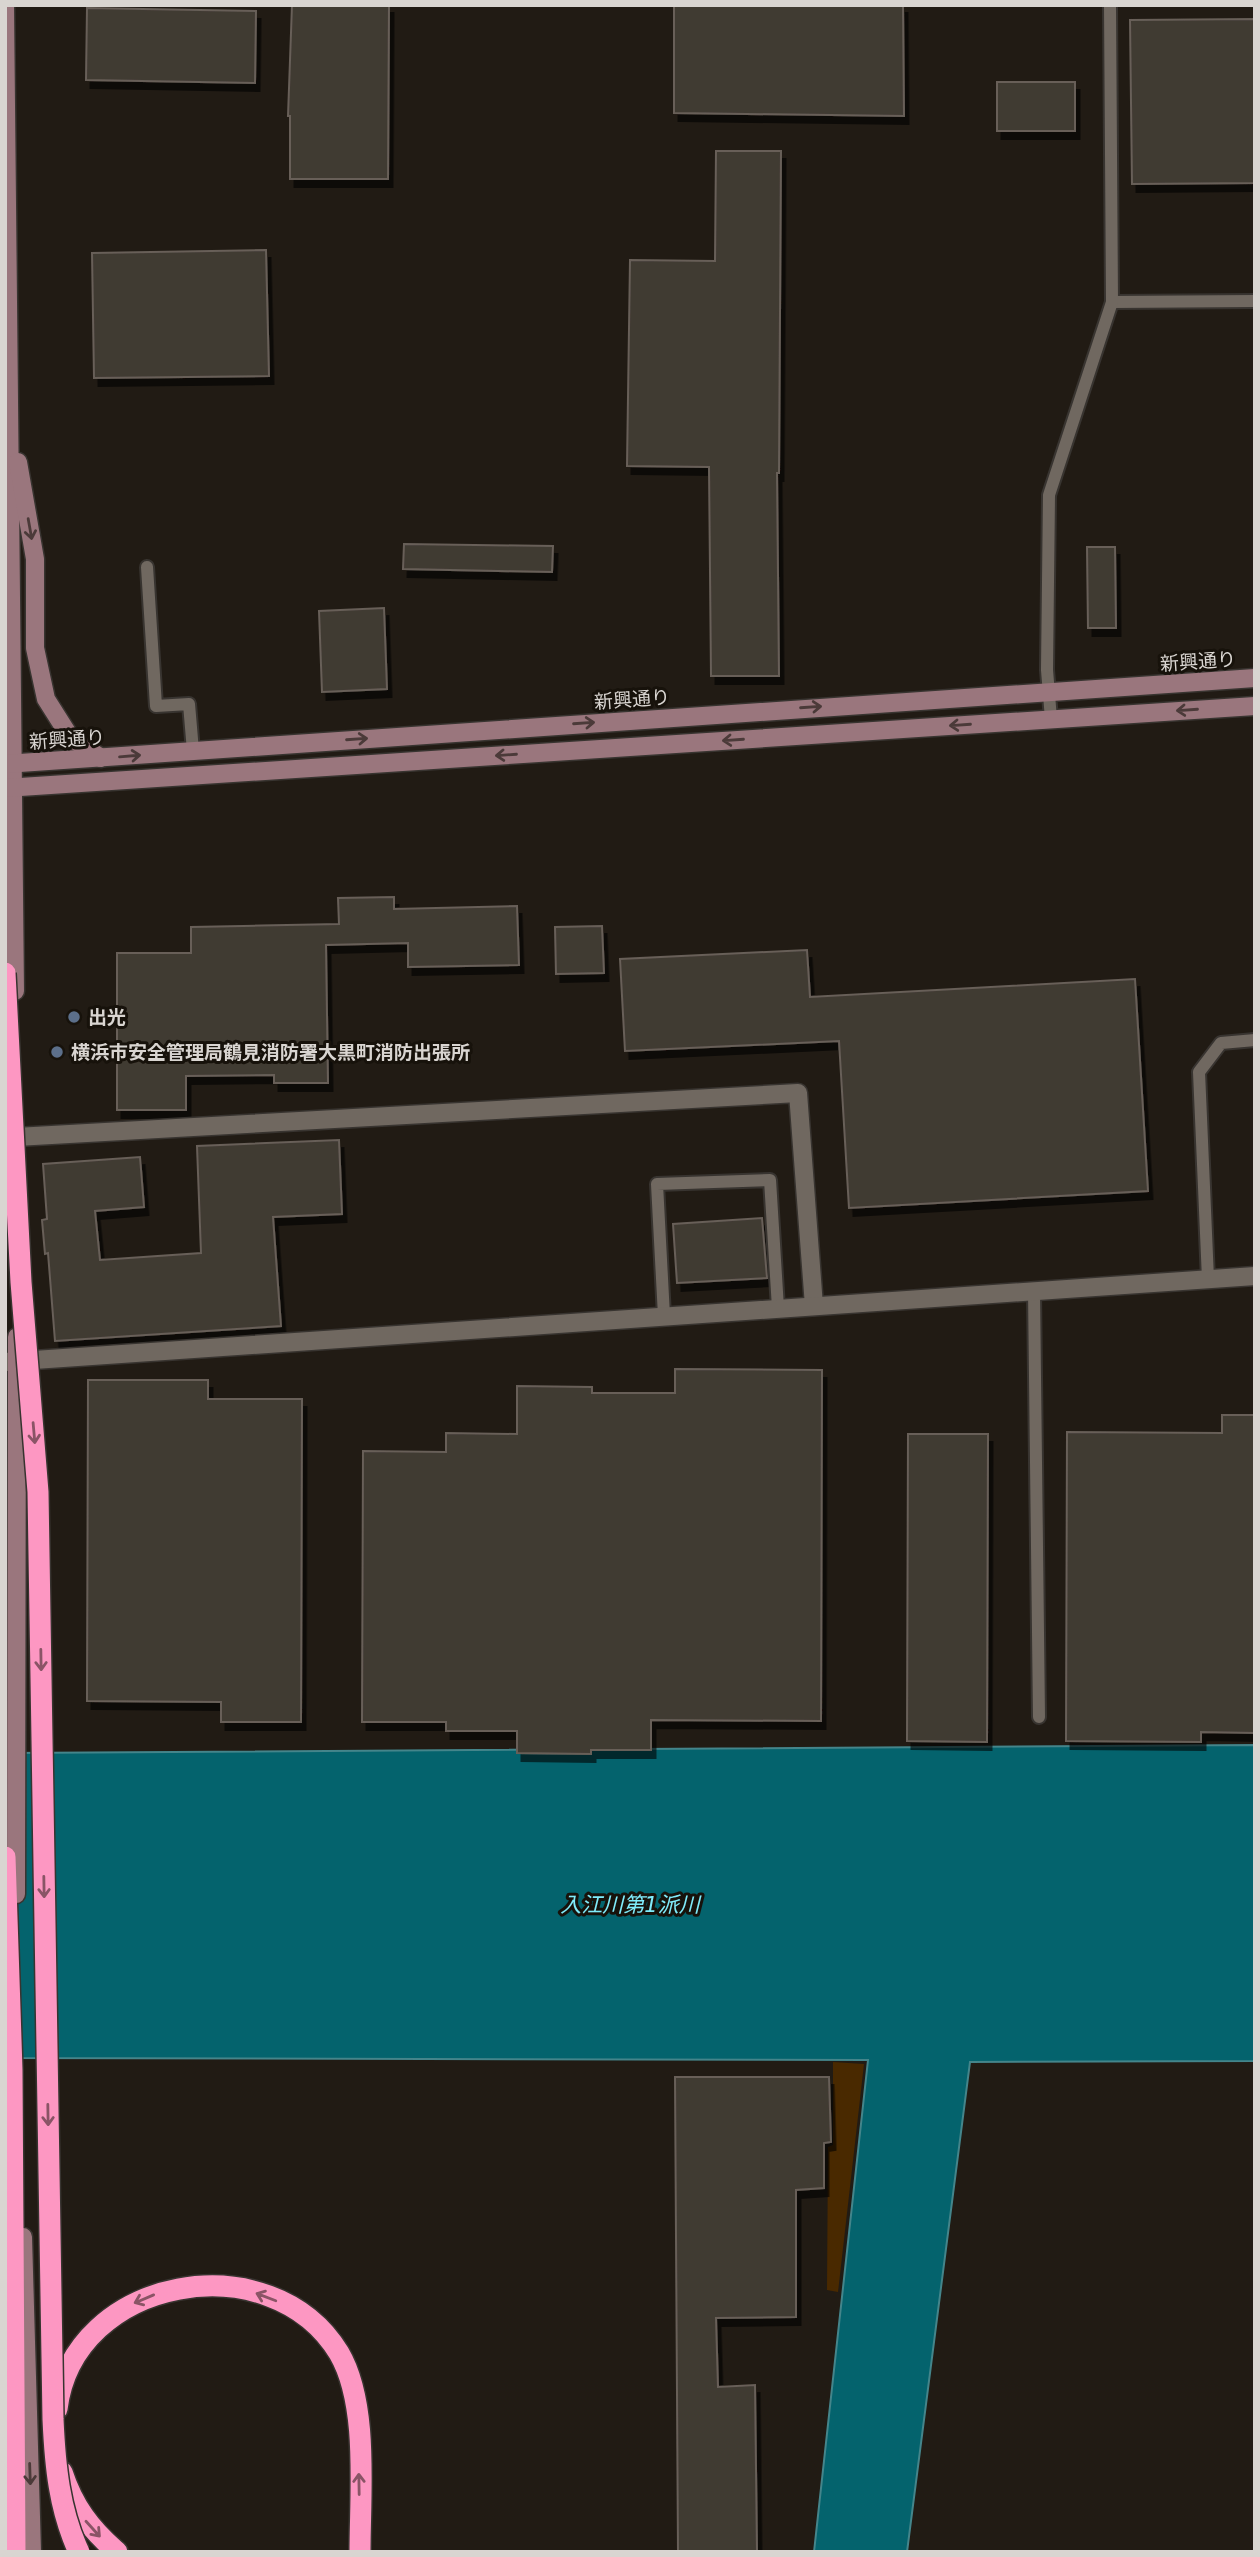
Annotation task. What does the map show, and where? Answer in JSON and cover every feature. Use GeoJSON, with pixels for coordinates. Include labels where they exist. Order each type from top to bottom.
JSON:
{"type":"FeatureCollection","features":[{"type":"Feature","properties":{"kind":"highway"},"geometry":{"type":"LineString","coordinates":[[5,973],[21,1282],[38,1492],[52,2419],[58,2484],[79,2552]]}},
{"type":"Feature","properties":{"kind":"highway"},"geometry":{"type":"LineString","coordinates":[[5,1857],[12,2070],[15,2552]]}},
{"type":"Feature","properties":{"kind":"highway"},"geometry":{"type":"LineString","coordinates":[[117,2552],[86,2522],[67,2487],[55,2430],[59,2392],[75,2357],[115,2315],[133,2304],[169,2290],[210,2284],[231,2286],[274,2299],[312,2323],[328,2338],[340,2355],[355,2393],[358,2414],[359,2552]]}},
{"type":"Feature","properties":{"kind":"street"},"geometry":{"type":"LineString","coordinates":[[5,6],[9,788],[16,1137],[11,1362],[18,2063],[32,2552]]}},
{"type":"Feature","properties":{"kind":"street"},"geometry":{"type":"LineString","coordinates":[[9,414],[36,559],[35,648],[46,699],[70,737],[101,758]]}},
{"type":"Feature","properties":{"kind":"street","name":"新興通り"},"geometry":{"type":"LineString","coordinates":[[9,764],[1255,678]]}},
{"type":"Feature","properties":{"kind":"street"},"geometry":{"type":"LineString","coordinates":[[9,788],[1255,706]]}},
{"type":"Feature","properties":{"kind":"street"},"geometry":{"type":"LineString","coordinates":[[16,1137],[798,1093],[814,1306]]}},
{"type":"Feature","properties":{"kind":"street"},"geometry":{"type":"LineString","coordinates":[[11,1362],[1255,1276]]}},
{"type":"Feature","properties":{"kind":"lane"},"geometry":{"type":"LineString","coordinates":[[1051,719],[1049,495],[1112,302],[1110,5]]}},
{"type":"Feature","properties":{"kind":"lane"},"geometry":{"type":"LineString","coordinates":[[1112,302],[1255,302]]}},
{"type":"Feature","properties":{"kind":"lane"},"geometry":{"type":"LineString","coordinates":[[147,567],[156,706],[189,704],[194,751]]}},
{"type":"Feature","properties":{"kind":"lane"},"geometry":{"type":"LineString","coordinates":[[1208,1279],[1199,1072],[1221,1043],[1255,1040]]}},
{"type":"Feature","properties":{"kind":"lane"},"geometry":{"type":"LineString","coordinates":[[664,1316],[657,1184],[770,1180],[778,1308]]}},
{"type":"Feature","properties":{"kind":"lane"},"geometry":{"type":"LineString","coordinates":[[1034,1291],[1039,1717]]}},
{"type":"Feature","properties":{"kind":"shaded area"},"geometry":{"type":"Polygon","coordinates":[[[833,2062],[864,2064],[838,2292],[827,2290],[828,2147],[833,2145],[833,2062]]]}},
{"type":"Feature","properties":{"kind":"water","name":"入江川第1派川"},"geometry":{"type":"Polygon","coordinates":[[[1255,1745],[1255,2061],[970,2062],[907,2552],[814,2552],[868,2060],[5,2058],[5,1753],[1255,1745]]]}},
{"type":"Feature","properties":{"kind":"building"},"geometry":{"type":"Polygon","coordinates":[[[292,5],[389,5],[388,179],[290,179],[288,116],[292,5]]]}},
{"type":"Feature","properties":{"kind":"building"},"geometry":{"type":"Polygon","coordinates":[[[674,5],[903,5],[904,116],[674,113],[674,5]]]}},
{"type":"Feature","properties":{"kind":"building"},"geometry":{"type":"Polygon","coordinates":[[[87,8],[256,11],[255,83],[86,80],[87,8]]]}},
{"type":"Feature","properties":{"kind":"building"},"geometry":{"type":"Polygon","coordinates":[[[1255,19],[1255,183],[1132,184],[1130,20],[1255,19]]]}},
{"type":"Feature","properties":{"kind":"building"},"geometry":{"type":"Polygon","coordinates":[[[997,82],[1075,82],[1075,131],[997,131],[997,82]]]}},
{"type":"Feature","properties":{"kind":"building"},"geometry":{"type":"Polygon","coordinates":[[[716,151],[781,151],[777,473],[779,676],[711,676],[709,467],[627,466],[630,260],[715,261],[716,151]]]}},
{"type":"Feature","properties":{"kind":"building"},"geometry":{"type":"Polygon","coordinates":[[[266,250],[269,376],[94,378],[92,253],[266,250]]]}},
{"type":"Feature","properties":{"kind":"building"},"geometry":{"type":"Polygon","coordinates":[[[404,544],[553,546],[552,572],[403,569],[404,544]]]}},
{"type":"Feature","properties":{"kind":"building"},"geometry":{"type":"Polygon","coordinates":[[[1087,547],[1115,547],[1116,628],[1088,628],[1087,547]]]}},
{"type":"Feature","properties":{"kind":"building"},"geometry":{"type":"Polygon","coordinates":[[[384,608],[387,689],[322,692],[319,611],[384,608]]]}},
{"type":"Feature","properties":{"kind":"building"},"geometry":{"type":"Polygon","coordinates":[[[394,897],[394,909],[517,906],[519,965],[408,967],[408,943],[326,945],[328,1083],[274,1083],[274,1075],[186,1076],[186,1110],[117,1110],[117,953],[191,953],[191,927],[339,924],[338,898],[394,897]]]}},
{"type":"Feature","properties":{"kind":"building"},"geometry":{"type":"Polygon","coordinates":[[[602,926],[604,973],[556,974],[555,927],[602,926]]]}},
{"type":"Feature","properties":{"kind":"building"},"geometry":{"type":"Polygon","coordinates":[[[807,950],[810,997],[1135,979],[1148,1191],[849,1208],[839,1041],[625,1051],[620,959],[807,950]]]}},
{"type":"Feature","properties":{"kind":"building"},"geometry":{"type":"Polygon","coordinates":[[[339,1140],[342,1214],[273,1217],[281,1326],[55,1341],[48,1253],[45,1254],[42,1220],[47,1219],[43,1164],[140,1157],[144,1207],[95,1211],[100,1260],[201,1253],[197,1146],[339,1140]]]}},
{"type":"Feature","properties":{"kind":"building"},"geometry":{"type":"Polygon","coordinates":[[[762,1218],[767,1278],[677,1283],[673,1224],[762,1218]]]}},
{"type":"Feature","properties":{"kind":"building"},"geometry":{"type":"Polygon","coordinates":[[[675,1369],[822,1370],[821,1721],[651,1720],[651,1750],[591,1750],[591,1754],[517,1753],[517,1731],[446,1731],[446,1722],[362,1722],[363,1451],[446,1452],[446,1433],[517,1434],[517,1386],[592,1387],[592,1393],[675,1393],[675,1369]]]}},
{"type":"Feature","properties":{"kind":"building"},"geometry":{"type":"Polygon","coordinates":[[[88,1380],[208,1380],[208,1399],[302,1399],[301,1722],[221,1722],[221,1702],[87,1701],[88,1380]]]}},
{"type":"Feature","properties":{"kind":"building"},"geometry":{"type":"Polygon","coordinates":[[[1222,1415],[1255,1415],[1255,1733],[1201,1732],[1201,1742],[1066,1741],[1067,1432],[1222,1433],[1222,1415]]]}},
{"type":"Feature","properties":{"kind":"building"},"geometry":{"type":"Polygon","coordinates":[[[908,1434],[988,1434],[987,1742],[907,1741],[908,1434]]]}},
{"type":"Feature","properties":{"kind":"building"},"geometry":{"type":"Polygon","coordinates":[[[675,2077],[829,2077],[831,2142],[824,2143],[824,2188],[796,2190],[796,2317],[716,2318],[718,2387],[755,2385],[757,2552],[678,2552],[675,2077]]]}},
{"type":"Feature","properties":{"kind":"place","name":"出光"},"geometry":{"type":"Point","coordinates":[74,1017]}},
{"type":"Feature","properties":{"kind":"place","name":"横浜市安全管理局鶴見消防署大黒町消防出張所"},"geometry":{"type":"Point","coordinates":[57,1052]}}]}
